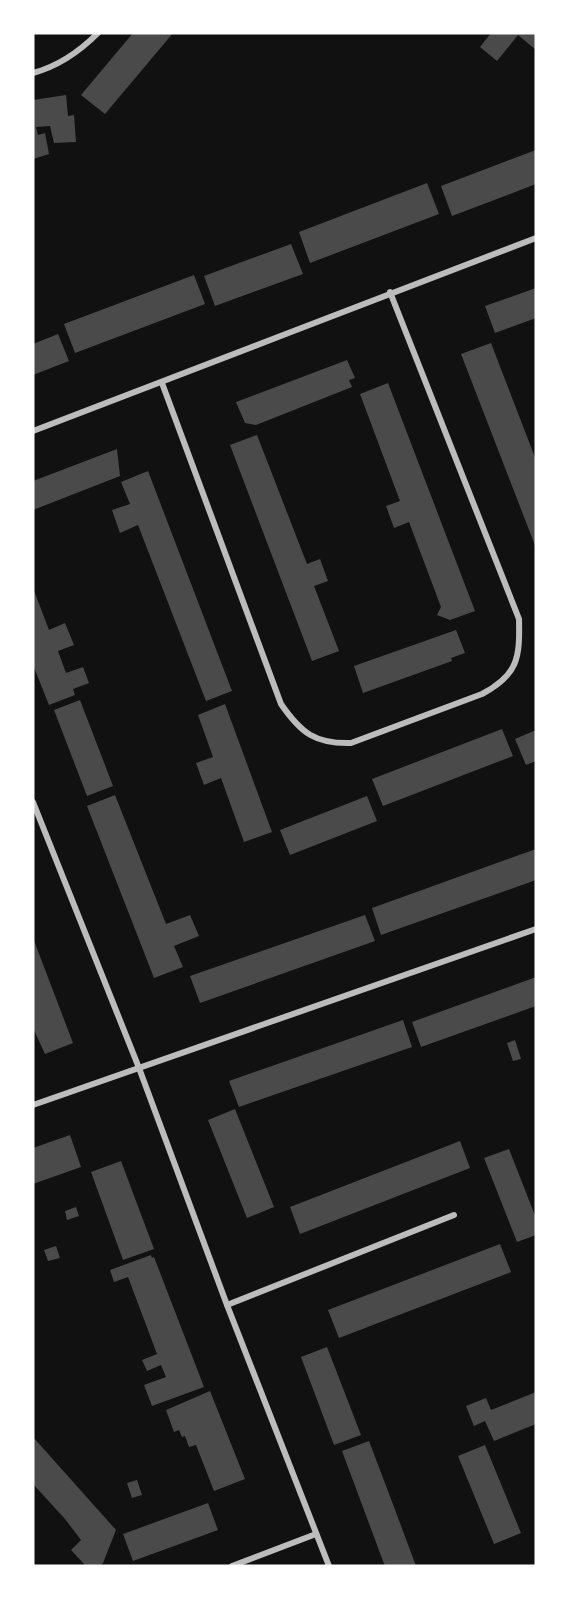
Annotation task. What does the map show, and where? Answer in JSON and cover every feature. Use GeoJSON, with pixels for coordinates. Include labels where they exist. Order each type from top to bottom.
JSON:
{"type":"FeatureCollection","features":[{"type":"Feature","properties":{"kind":"street"},"geometry":{"type":"LineString","coordinates":[[33,73],[49,69],[78,52],[98,33]]}},
{"type":"Feature","properties":{"kind":"street"},"geometry":{"type":"LineString","coordinates":[[33,432],[390,292],[536,238]]}},
{"type":"Feature","properties":{"kind":"street"},"geometry":{"type":"LineString","coordinates":[[162,383],[281,704],[291,718],[313,737],[331,744],[351,743],[482,694],[500,684],[514,667],[519,642],[519,619],[390,292]]}},
{"type":"Feature","properties":{"kind":"street"},"geometry":{"type":"LineString","coordinates":[[33,802],[139,1068],[227,1305],[329,1566]]}},
{"type":"Feature","properties":{"kind":"street"},"geometry":{"type":"LineString","coordinates":[[33,1105],[536,929]]}},
{"type":"Feature","properties":{"kind":"street"},"geometry":{"type":"LineString","coordinates":[[227,1305],[454,1215]]}},
{"type":"Feature","properties":{"kind":"street"},"geometry":{"type":"LineString","coordinates":[[232,1566],[316,1534]]}},
{"type":"Feature","properties":{"kind":"building"},"geometry":{"type":"Polygon","coordinates":[[[133,33],[173,33],[105,114],[81,95],[133,33]]]}},
{"type":"Feature","properties":{"kind":"building"},"geometry":{"type":"Polygon","coordinates":[[[491,33],[536,33],[536,50],[518,35],[497,61],[480,47],[491,33]]]}},
{"type":"Feature","properties":{"kind":"building"},"geometry":{"type":"Polygon","coordinates":[[[66,95],[68,116],[74,115],[76,142],[54,143],[50,126],[36,127],[38,135],[45,133],[49,154],[33,159],[33,100],[66,95]]]}},
{"type":"Feature","properties":{"kind":"building"},"geometry":{"type":"Polygon","coordinates":[[[536,150],[536,184],[452,216],[441,186],[536,150]]]}},
{"type":"Feature","properties":{"kind":"building"},"geometry":{"type":"Polygon","coordinates":[[[427,183],[439,214],[310,263],[299,232],[427,183]]]}},
{"type":"Feature","properties":{"kind":"building"},"geometry":{"type":"Polygon","coordinates":[[[291,244],[303,274],[215,306],[204,276],[291,244]]]}},
{"type":"Feature","properties":{"kind":"building"},"geometry":{"type":"Polygon","coordinates":[[[194,275],[205,304],[75,353],[64,324],[194,275]]]}},
{"type":"Feature","properties":{"kind":"building"},"geometry":{"type":"Polygon","coordinates":[[[536,288],[536,318],[495,333],[485,306],[536,288]]]}},
{"type":"Feature","properties":{"kind":"building"},"geometry":{"type":"Polygon","coordinates":[[[58,334],[69,361],[33,375],[33,344],[58,334]]]}},
{"type":"Feature","properties":{"kind":"building"},"geometry":{"type":"Polygon","coordinates":[[[491,343],[536,460],[536,548],[461,354],[491,343]]]}},
{"type":"Feature","properties":{"kind":"building"},"geometry":{"type":"Polygon","coordinates":[[[347,360],[355,378],[349,380],[352,387],[256,425],[245,423],[236,402],[347,360]]]}},
{"type":"Feature","properties":{"kind":"building"},"geometry":{"type":"Polygon","coordinates":[[[388,383],[475,611],[450,620],[437,615],[441,607],[409,522],[394,528],[386,506],[400,501],[360,394],[388,383]]]}},
{"type":"Feature","properties":{"kind":"building"},"geometry":{"type":"Polygon","coordinates":[[[257,435],[307,564],[320,559],[328,581],[314,586],[339,651],[312,661],[230,445],[257,435]]]}},
{"type":"Feature","properties":{"kind":"building"},"geometry":{"type":"Polygon","coordinates":[[[117,449],[120,476],[33,510],[33,481],[117,449]]]}},
{"type":"Feature","properties":{"kind":"building"},"geometry":{"type":"Polygon","coordinates":[[[148,471],[232,691],[206,701],[138,525],[120,533],[112,510],[130,504],[121,482],[148,471]]]}},
{"type":"Feature","properties":{"kind":"building"},"geometry":{"type":"Polygon","coordinates":[[[33,588],[49,630],[65,623],[74,645],[58,651],[66,673],[83,667],[89,683],[73,689],[75,695],[49,705],[33,665],[33,588]]]}},
{"type":"Feature","properties":{"kind":"building"},"geometry":{"type":"Polygon","coordinates":[[[456,630],[465,653],[451,658],[452,661],[363,693],[354,666],[456,630]]]}},
{"type":"Feature","properties":{"kind":"building"},"geometry":{"type":"Polygon","coordinates":[[[80,700],[113,786],[87,796],[54,710],[80,700]]]}},
{"type":"Feature","properties":{"kind":"building"},"geometry":{"type":"Polygon","coordinates":[[[225,704],[272,832],[244,842],[221,778],[204,785],[196,763],[213,757],[198,715],[225,704]]]}},
{"type":"Feature","properties":{"kind":"building"},"geometry":{"type":"Polygon","coordinates":[[[502,729],[513,756],[383,806],[372,779],[502,729]]]}},
{"type":"Feature","properties":{"kind":"building"},"geometry":{"type":"Polygon","coordinates":[[[536,730],[536,761],[526,765],[515,739],[536,730]]]}},
{"type":"Feature","properties":{"kind":"building"},"geometry":{"type":"Polygon","coordinates":[[[115,795],[166,924],[190,915],[199,936],[174,946],[183,967],[154,978],[87,806],[115,795]]]}},
{"type":"Feature","properties":{"kind":"building"},"geometry":{"type":"Polygon","coordinates":[[[367,796],[377,821],[290,855],[280,830],[367,796]]]}},
{"type":"Feature","properties":{"kind":"building"},"geometry":{"type":"Polygon","coordinates":[[[536,849],[536,880],[381,935],[372,908],[536,849]]]}},
{"type":"Feature","properties":{"kind":"building"},"geometry":{"type":"Polygon","coordinates":[[[365,915],[375,941],[200,1003],[190,976],[365,915]]]}},
{"type":"Feature","properties":{"kind":"building"},"geometry":{"type":"Polygon","coordinates":[[[33,938],[73,1043],[45,1054],[33,1028],[33,938]]]}},
{"type":"Feature","properties":{"kind":"building"},"geometry":{"type":"Polygon","coordinates":[[[536,977],[536,1006],[421,1047],[412,1022],[536,977]]]}},
{"type":"Feature","properties":{"kind":"building"},"geometry":{"type":"Polygon","coordinates":[[[403,1020],[412,1047],[239,1107],[229,1081],[403,1020]]]}},
{"type":"Feature","properties":{"kind":"building"},"geometry":{"type":"Polygon","coordinates":[[[515,1040],[521,1059],[513,1061],[507,1043],[515,1040]]]}},
{"type":"Feature","properties":{"kind":"building"},"geometry":{"type":"Polygon","coordinates":[[[235,1109],[274,1207],[247,1218],[208,1120],[235,1109]]]}},
{"type":"Feature","properties":{"kind":"building"},"geometry":{"type":"Polygon","coordinates":[[[70,1135],[81,1167],[33,1184],[33,1148],[70,1135]]]}},
{"type":"Feature","properties":{"kind":"building"},"geometry":{"type":"Polygon","coordinates":[[[460,1141],[470,1168],[300,1234],[290,1207],[460,1141]]]}},
{"type":"Feature","properties":{"kind":"building"},"geometry":{"type":"Polygon","coordinates":[[[509,1149],[536,1218],[536,1235],[517,1242],[484,1158],[509,1149]]]}},
{"type":"Feature","properties":{"kind":"building"},"geometry":{"type":"Polygon","coordinates":[[[121,1161],[154,1249],[123,1260],[91,1172],[121,1161]]]}},
{"type":"Feature","properties":{"kind":"building"},"geometry":{"type":"Polygon","coordinates":[[[76,1207],[79,1216],[67,1220],[65,1211],[76,1207]]]}},
{"type":"Feature","properties":{"kind":"building"},"geometry":{"type":"Polygon","coordinates":[[[500,1244],[511,1272],[339,1338],[328,1310],[500,1244]]]}},
{"type":"Feature","properties":{"kind":"building"},"geometry":{"type":"Polygon","coordinates":[[[56,1246],[60,1258],[48,1261],[44,1250],[56,1246]]]}},
{"type":"Feature","properties":{"kind":"building"},"geometry":{"type":"Polygon","coordinates":[[[151,1255],[152,1258],[154,1257],[204,1387],[152,1406],[144,1385],[166,1377],[161,1365],[147,1371],[142,1360],[157,1354],[128,1277],[114,1282],[110,1270],[151,1255]]]}},
{"type":"Feature","properties":{"kind":"building"},"geometry":{"type":"Polygon","coordinates":[[[327,1347],[361,1435],[334,1445],[301,1357],[327,1347]]]}},
{"type":"Feature","properties":{"kind":"building"},"geometry":{"type":"Polygon","coordinates":[[[210,1391],[245,1479],[214,1491],[196,1445],[189,1447],[185,1436],[182,1437],[179,1430],[174,1432],[166,1410],[210,1391]]]}},
{"type":"Feature","properties":{"kind":"building"},"geometry":{"type":"Polygon","coordinates":[[[536,1392],[536,1424],[494,1441],[485,1421],[474,1426],[466,1406],[486,1398],[491,1410],[536,1392]]]}},
{"type":"Feature","properties":{"kind":"building"},"geometry":{"type":"Polygon","coordinates":[[[33,1437],[116,1530],[100,1566],[86,1566],[71,1550],[81,1540],[33,1484],[33,1437]]]}},
{"type":"Feature","properties":{"kind":"building"},"geometry":{"type":"Polygon","coordinates":[[[369,1441],[416,1566],[385,1566],[383,1561],[342,1451],[369,1441]]]}},
{"type":"Feature","properties":{"kind":"building"},"geometry":{"type":"Polygon","coordinates":[[[485,1445],[521,1533],[494,1544],[458,1456],[485,1445]]]}},
{"type":"Feature","properties":{"kind":"building"},"geometry":{"type":"Polygon","coordinates":[[[137,1480],[142,1495],[132,1498],[127,1483],[137,1480]]]}},
{"type":"Feature","properties":{"kind":"building"},"geometry":{"type":"Polygon","coordinates":[[[208,1503],[218,1530],[133,1561],[123,1534],[208,1503]]]}}]}
